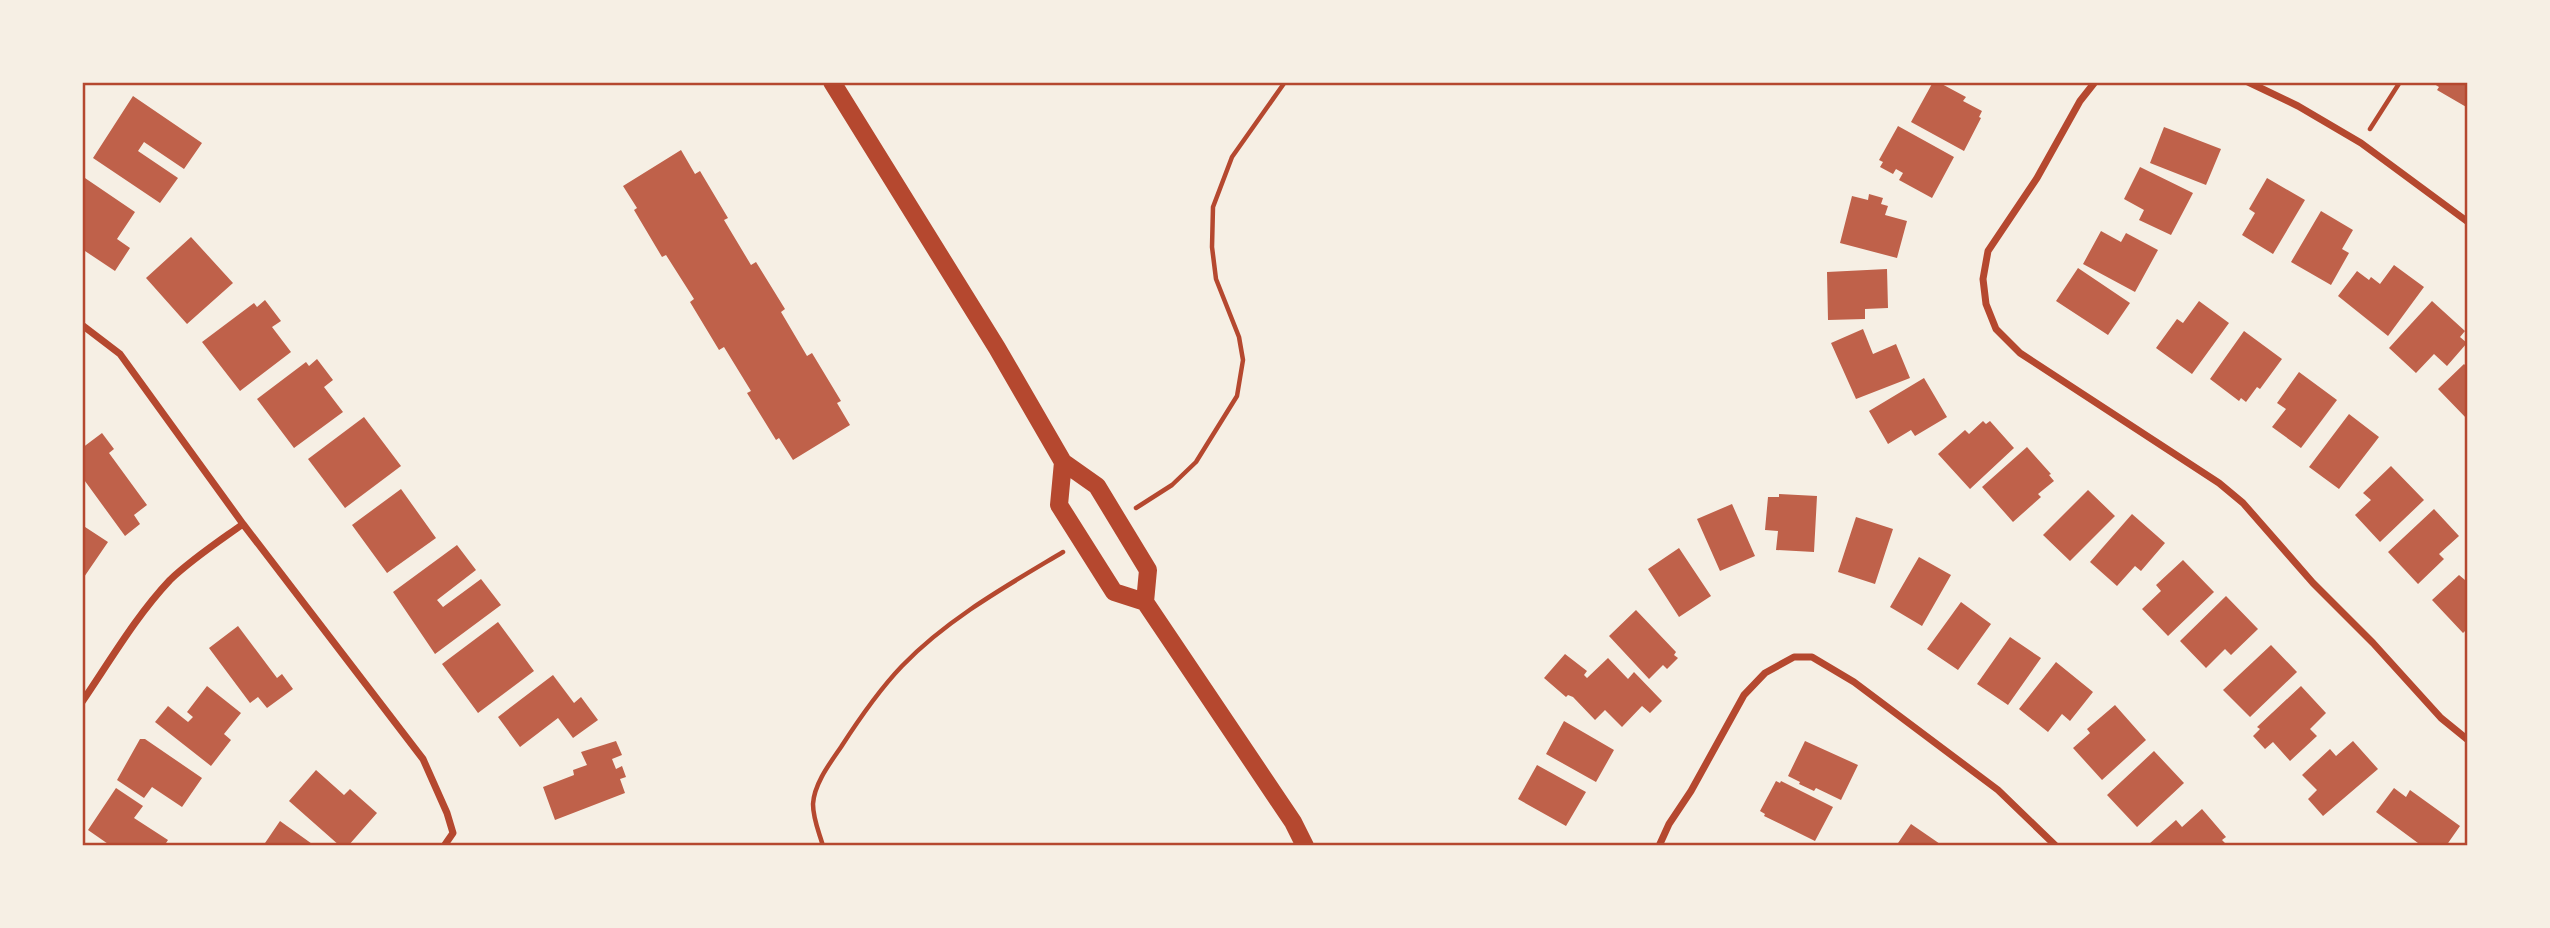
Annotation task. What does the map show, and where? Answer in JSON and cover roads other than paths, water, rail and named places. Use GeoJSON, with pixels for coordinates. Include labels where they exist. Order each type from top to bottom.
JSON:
{"type":"FeatureCollection","features":[{"type":"Feature","properties":{"kind":"main road"},"geometry":{"type":"LineString","coordinates":[[832,82],[997,348],[1063,463],[1097,486],[1148,570],[1145,602],[1293,822],[1306,846]]}},
{"type":"Feature","properties":{"kind":"main road"},"geometry":{"type":"LineString","coordinates":[[1063,463],[1059,505],[1114,593],[1145,602]]}},
{"type":"Feature","properties":{"kind":"street"},"geometry":{"type":"LineString","coordinates":[[2095,82],[2080,101],[2037,178],[1988,251],[1983,279],[1986,304],[1996,329],[2020,353],[2219,483],[2243,503],[2312,583],[2373,643],[2441,718],[2468,740]]}},
{"type":"Feature","properties":{"kind":"street"},"geometry":{"type":"LineString","coordinates":[[2248,82],[2298,106],[2361,144],[2468,222]]}},
{"type":"Feature","properties":{"kind":"street"},"geometry":{"type":"LineString","coordinates":[[82,325],[120,354],[243,524],[423,760],[453,833],[444,846]]}},
{"type":"Feature","properties":{"kind":"street"},"geometry":{"type":"LineString","coordinates":[[82,702],[148,607],[171,580],[205,550],[243,524]]}},
{"type":"Feature","properties":{"kind":"street"},"geometry":{"type":"LineString","coordinates":[[1659,846],[1744,695],[1765,673],[1794,657],[1812,657],[1854,682],[1998,790],[2056,846]]}}]}
